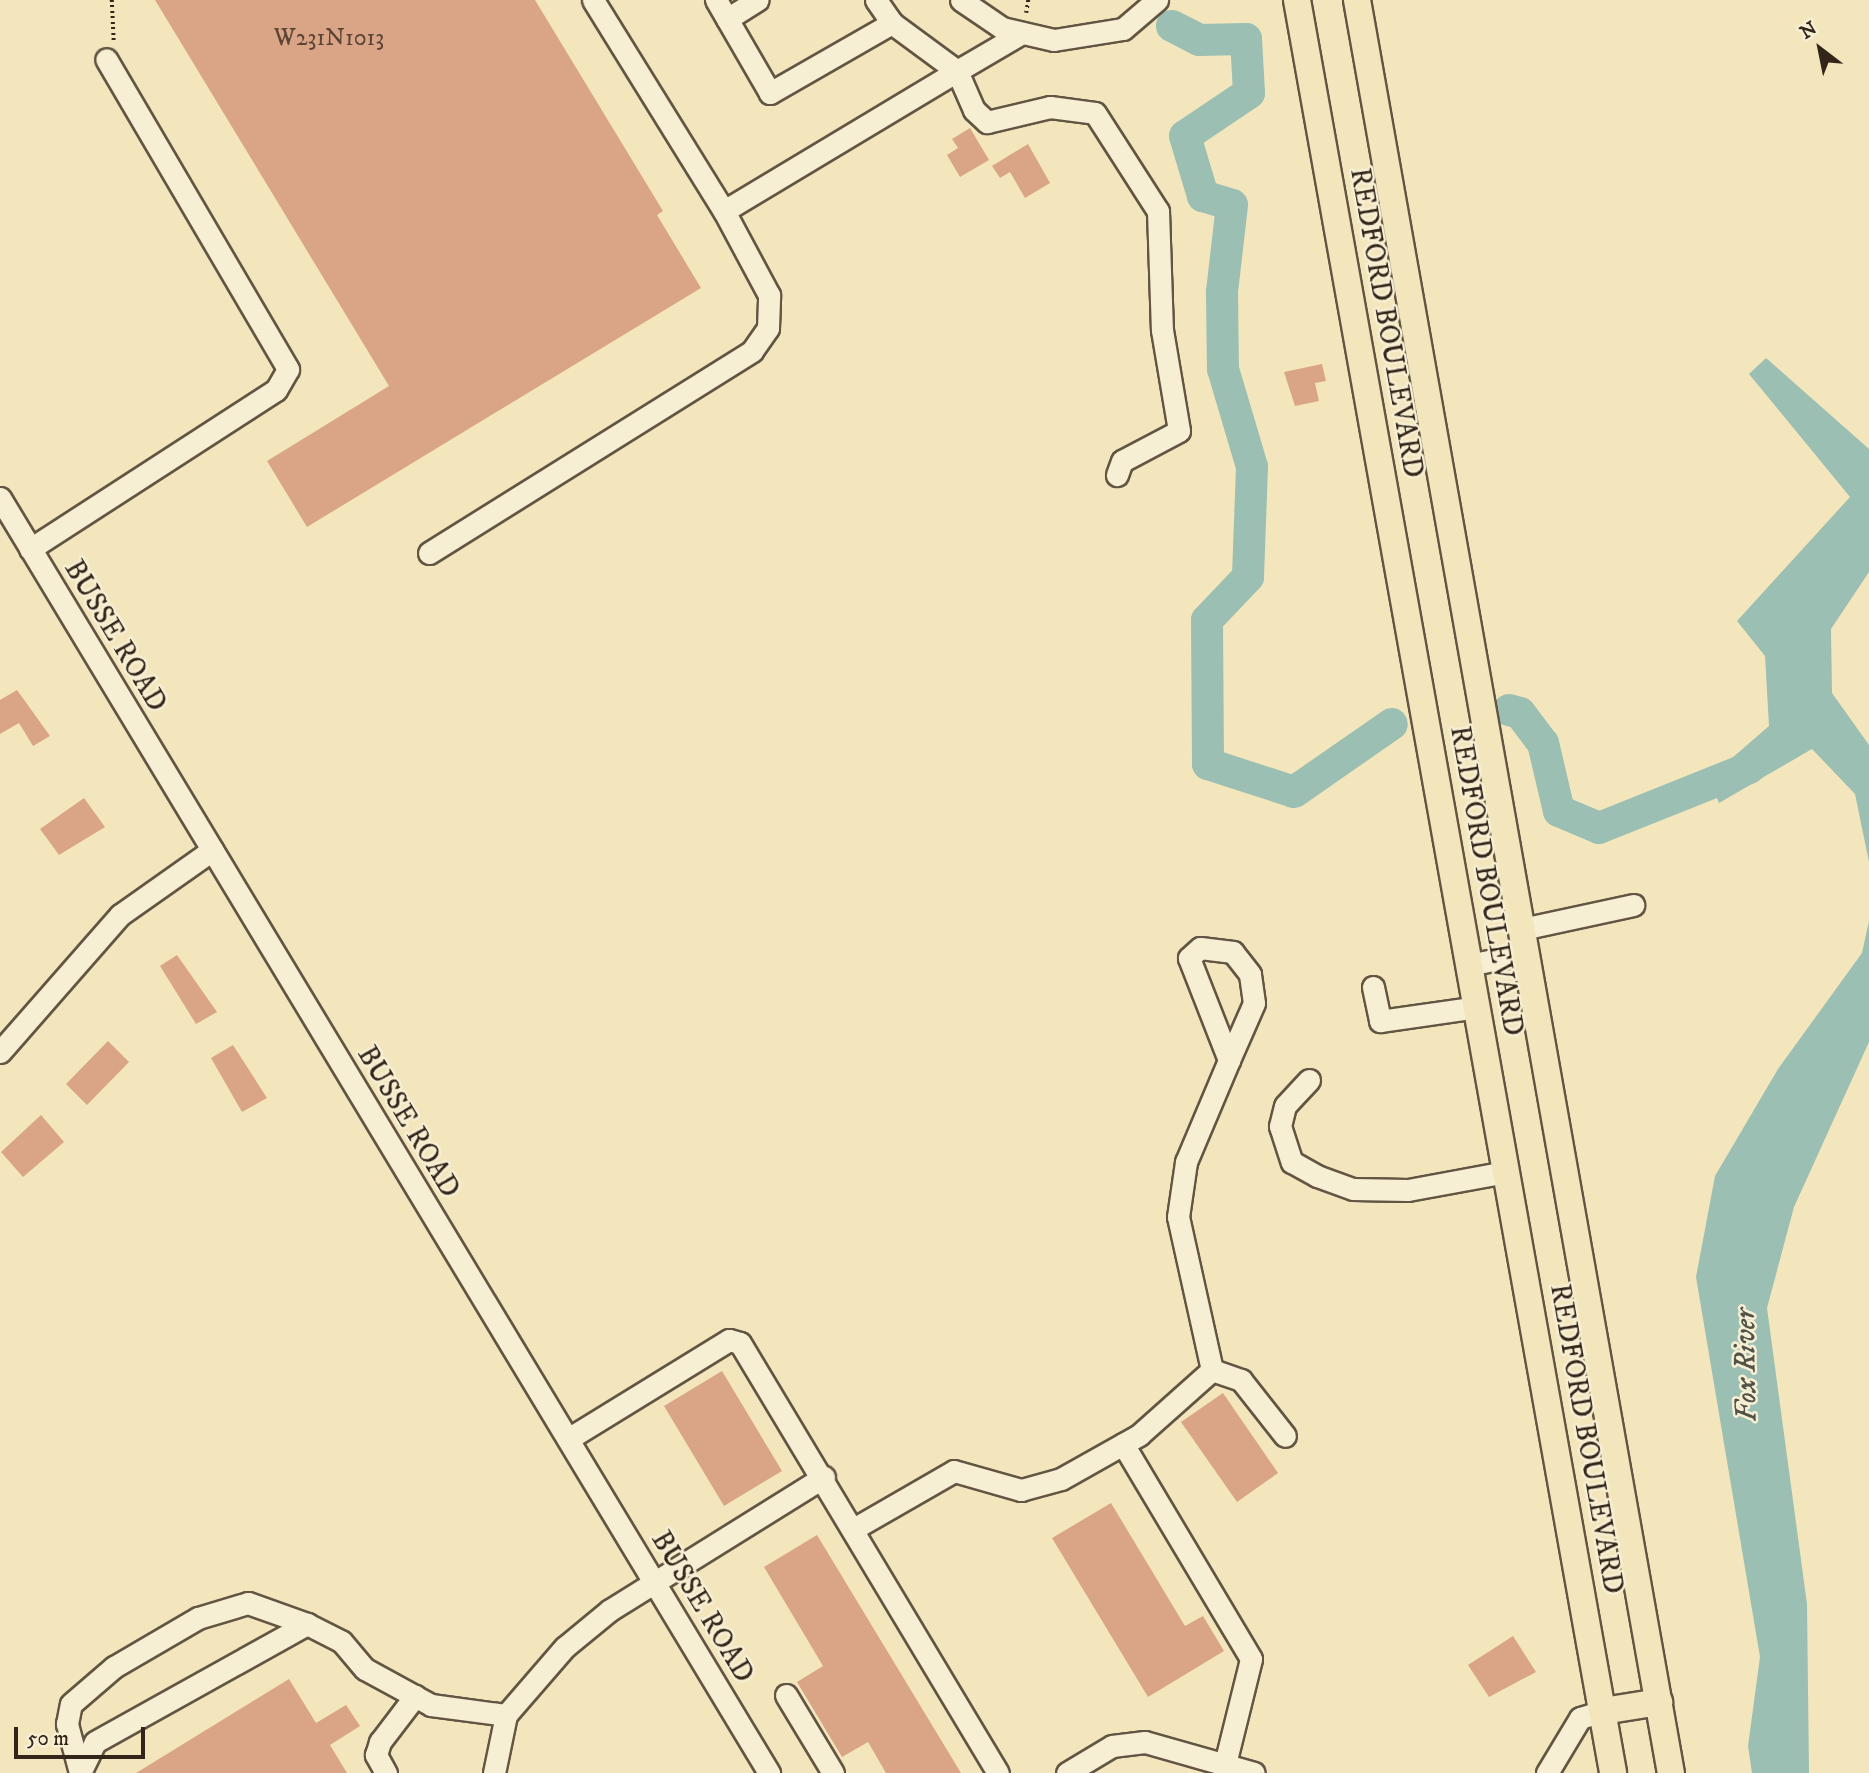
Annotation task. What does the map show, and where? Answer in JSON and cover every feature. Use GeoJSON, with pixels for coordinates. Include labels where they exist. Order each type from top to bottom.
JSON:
{"type":"FeatureCollection","features":[{"type":"Feature","properties":{"kind":"main road","name":"REDFORD BOULEVARD"},"geometry":{"type":"LineString","coordinates":[[1297,0],[1613,1773]]}},
{"type":"Feature","properties":{"kind":"main road","name":"REDFORD BOULEVARD"},"geometry":{"type":"LineString","coordinates":[[1357,0],[1671,1773]]}},
{"type":"Feature","properties":{"kind":"main road"},"geometry":{"type":"LineString","coordinates":[[1603,1711],[1658,1702]]}},
{"type":"Feature","properties":{"kind":"street"},"geometry":{"type":"LineString","coordinates":[[429,553],[752,351],[768,328],[769,295],[724,211],[593,0]]}},
{"type":"Feature","properties":{"kind":"street"},"geometry":{"type":"LineString","coordinates":[[716,0],[770,93],[892,23]]}},
{"type":"Feature","properties":{"kind":"street"},"geometry":{"type":"LineString","coordinates":[[727,19],[757,0]]}},
{"type":"Feature","properties":{"kind":"street"},"geometry":{"type":"LineString","coordinates":[[876,0],[892,23],[957,71],[960,87],[987,122],[1050,107],[1095,113],[1158,211],[1163,330],[1179,431],[1122,461],[1117,475]]}},
{"type":"Feature","properties":{"kind":"street"},"geometry":{"type":"LineString","coordinates":[[961,0],[1002,28],[1054,40],[1123,29],[1157,0]]}},
{"type":"Feature","properties":{"kind":"street"},"geometry":{"type":"LineString","coordinates":[[724,211],[1022,33]]}},
{"type":"Feature","properties":{"kind":"street"},"geometry":{"type":"LineString","coordinates":[[30,549],[276,390],[288,369],[106,59]]}},
{"type":"Feature","properties":{"kind":"street","name":"BUSSE ROAD"},"geometry":{"type":"LineString","coordinates":[[0,498],[769,1773]]}},
{"type":"Feature","properties":{"kind":"street"},"geometry":{"type":"LineString","coordinates":[[0,1052],[120,915],[212,850]]}},
{"type":"Feature","properties":{"kind":"street"},"geometry":{"type":"LineString","coordinates":[[1469,965],[1525,941],[1633,905]]}},
{"type":"Feature","properties":{"kind":"street"},"geometry":{"type":"LineString","coordinates":[[1212,1370],[1178,1217],[1186,1162],[1254,1003],[1250,974],[1233,952],[1200,948],[1189,958],[1229,1060]]}},
{"type":"Feature","properties":{"kind":"street"},"geometry":{"type":"LineString","coordinates":[[1373,987],[1380,1021],[1476,1007]]}},
{"type":"Feature","properties":{"kind":"street"},"geometry":{"type":"LineString","coordinates":[[1309,1080],[1285,1106],[1281,1136],[1292,1161],[1317,1176],[1353,1189],[1408,1190],[1506,1172]]}},
{"type":"Feature","properties":{"kind":"street"},"geometry":{"type":"LineString","coordinates":[[568,1439],[729,1340],[740,1343],[855,1528],[998,1773]]}},
{"type":"Feature","properties":{"kind":"street"},"geometry":{"type":"LineString","coordinates":[[1212,1370],[1241,1380],[1285,1436]]}},
{"type":"Feature","properties":{"kind":"street"},"geometry":{"type":"LineString","coordinates":[[855,1528],[954,1471],[1021,1490],[1061,1479],[1123,1444],[1212,1370]]}},
{"type":"Feature","properties":{"kind":"street"},"geometry":{"type":"LineString","coordinates":[[1123,1444],[1251,1659],[1225,1764]]}},
{"type":"Feature","properties":{"kind":"street"},"geometry":{"type":"LineString","coordinates":[[494,1773],[506,1715],[583,1631],[824,1477]]}},
{"type":"Feature","properties":{"kind":"street"},"geometry":{"type":"LineString","coordinates":[[79,1771],[67,1724],[71,1704],[114,1667],[198,1618],[248,1603],[307,1623],[341,1642],[365,1669],[431,1705],[506,1715]]}},
{"type":"Feature","properties":{"kind":"street"},"geometry":{"type":"LineString","coordinates":[[79,1771],[95,1742],[307,1623]]}},
{"type":"Feature","properties":{"kind":"street"},"geometry":{"type":"LineString","coordinates":[[786,1695],[832,1773]]}},
{"type":"Feature","properties":{"kind":"street"},"geometry":{"type":"LineString","coordinates":[[386,1773],[376,1755],[380,1742],[415,1696]]}},
{"type":"Feature","properties":{"kind":"street"},"geometry":{"type":"LineString","coordinates":[[1547,1773],[1580,1718],[1603,1711]]}},
{"type":"Feature","properties":{"kind":"street"},"geometry":{"type":"LineString","coordinates":[[1075,1771],[1112,1746],[1146,1742],[1254,1773]]}},
{"type":"Feature","properties":{"kind":"path"},"geometry":{"type":"LineString","coordinates":[[106,59],[115,53],[112,0]]}},
{"type":"Feature","properties":{"kind":"water"},"geometry":{"type":"Polygon","coordinates":[[[1766,358],[1869,449],[1869,572],[1831,629],[1832,693],[1869,745],[1869,862],[1855,794],[1812,749],[1719,803],[1709,778],[1769,726],[1765,656],[1737,621],[1850,497],[1749,374],[1766,358]]]}},
{"type":"Feature","properties":{"kind":"water","name":"Fox River"},"geometry":{"type":"Polygon","coordinates":[[[1869,921],[1869,1042],[1794,1207],[1767,1308],[1807,1604],[1809,1773],[1752,1773],[1748,1746],[1760,1657],[1696,1277],[1715,1176],[1778,1069],[1862,953],[1869,921]]]}},
{"type":"Feature","properties":{"kind":"building"},"geometry":{"type":"Polygon","coordinates":[[[155,0],[535,0],[663,211],[657,215],[701,288],[307,527],[267,461],[389,386],[155,0]]]}},
{"type":"Feature","properties":{"kind":"building"},"geometry":{"type":"Polygon","coordinates":[[[970,128],[989,160],[960,177],[947,155],[958,148],[952,139],[970,128]]]}},
{"type":"Feature","properties":{"kind":"building"},"geometry":{"type":"Polygon","coordinates":[[[1028,144],[1050,183],[1025,198],[1010,172],[1000,178],[992,166],[1028,144]]]}},
{"type":"Feature","properties":{"kind":"building"},"geometry":{"type":"Polygon","coordinates":[[[1322,364],[1326,381],[1315,383],[1319,401],[1295,406],[1284,372],[1322,364]]]}},
{"type":"Feature","properties":{"kind":"building"},"geometry":{"type":"Polygon","coordinates":[[[17,690],[50,736],[33,746],[19,723],[0,734],[0,700],[17,690]]]}},
{"type":"Feature","properties":{"kind":"building"},"geometry":{"type":"Polygon","coordinates":[[[84,798],[105,827],[59,855],[40,829],[84,798]]]}},
{"type":"Feature","properties":{"kind":"building"},"geometry":{"type":"Polygon","coordinates":[[[177,955],[217,1012],[196,1024],[160,966],[177,955]]]}},
{"type":"Feature","properties":{"kind":"building"},"geometry":{"type":"Polygon","coordinates":[[[108,1041],[129,1062],[87,1105],[66,1084],[108,1041]]]}},
{"type":"Feature","properties":{"kind":"building"},"geometry":{"type":"Polygon","coordinates":[[[233,1045],[267,1098],[242,1112],[211,1058],[233,1045]]]}},
{"type":"Feature","properties":{"kind":"building"},"geometry":{"type":"Polygon","coordinates":[[[41,1115],[64,1142],[23,1177],[1,1152],[41,1115]]]}},
{"type":"Feature","properties":{"kind":"building"},"geometry":{"type":"Polygon","coordinates":[[[722,1371],[782,1471],[724,1506],[664,1406],[722,1371]]]}},
{"type":"Feature","properties":{"kind":"building"},"geometry":{"type":"Polygon","coordinates":[[[1223,1393],[1278,1473],[1237,1502],[1181,1422],[1223,1393]]]}},
{"type":"Feature","properties":{"kind":"building"},"geometry":{"type":"Polygon","coordinates":[[[1111,1503],[1185,1626],[1203,1616],[1224,1651],[1148,1697],[1052,1538],[1111,1503]]]}},
{"type":"Feature","properties":{"kind":"building"},"geometry":{"type":"Polygon","coordinates":[[[817,1535],[961,1773],[886,1773],[868,1742],[842,1757],[797,1682],[823,1666],[764,1567],[817,1535]]]}},
{"type":"Feature","properties":{"kind":"building"},"geometry":{"type":"Polygon","coordinates":[[[1513,1636],[1536,1672],[1489,1697],[1468,1665],[1513,1636]]]}},
{"type":"Feature","properties":{"kind":"building"},"geometry":{"type":"Polygon","coordinates":[[[289,1679],[316,1723],[346,1705],[360,1726],[330,1745],[347,1773],[136,1773],[289,1679]]]}},
{"type":"Feature","properties":{"kind":"waterway"},"geometry":{"type":"LineString","coordinates":[[1172,26],[1199,40],[1246,39],[1249,93],[1185,136],[1203,196],[1232,205],[1222,292],[1223,369],[1252,467],[1248,577],[1207,620],[1208,764],[1294,792],[1392,724]]}},
{"type":"Feature","properties":{"kind":"waterway"},"geometry":{"type":"LineString","coordinates":[[1509,710],[1520,713],[1543,743],[1559,811],[1599,828],[1749,768]]}}]}
